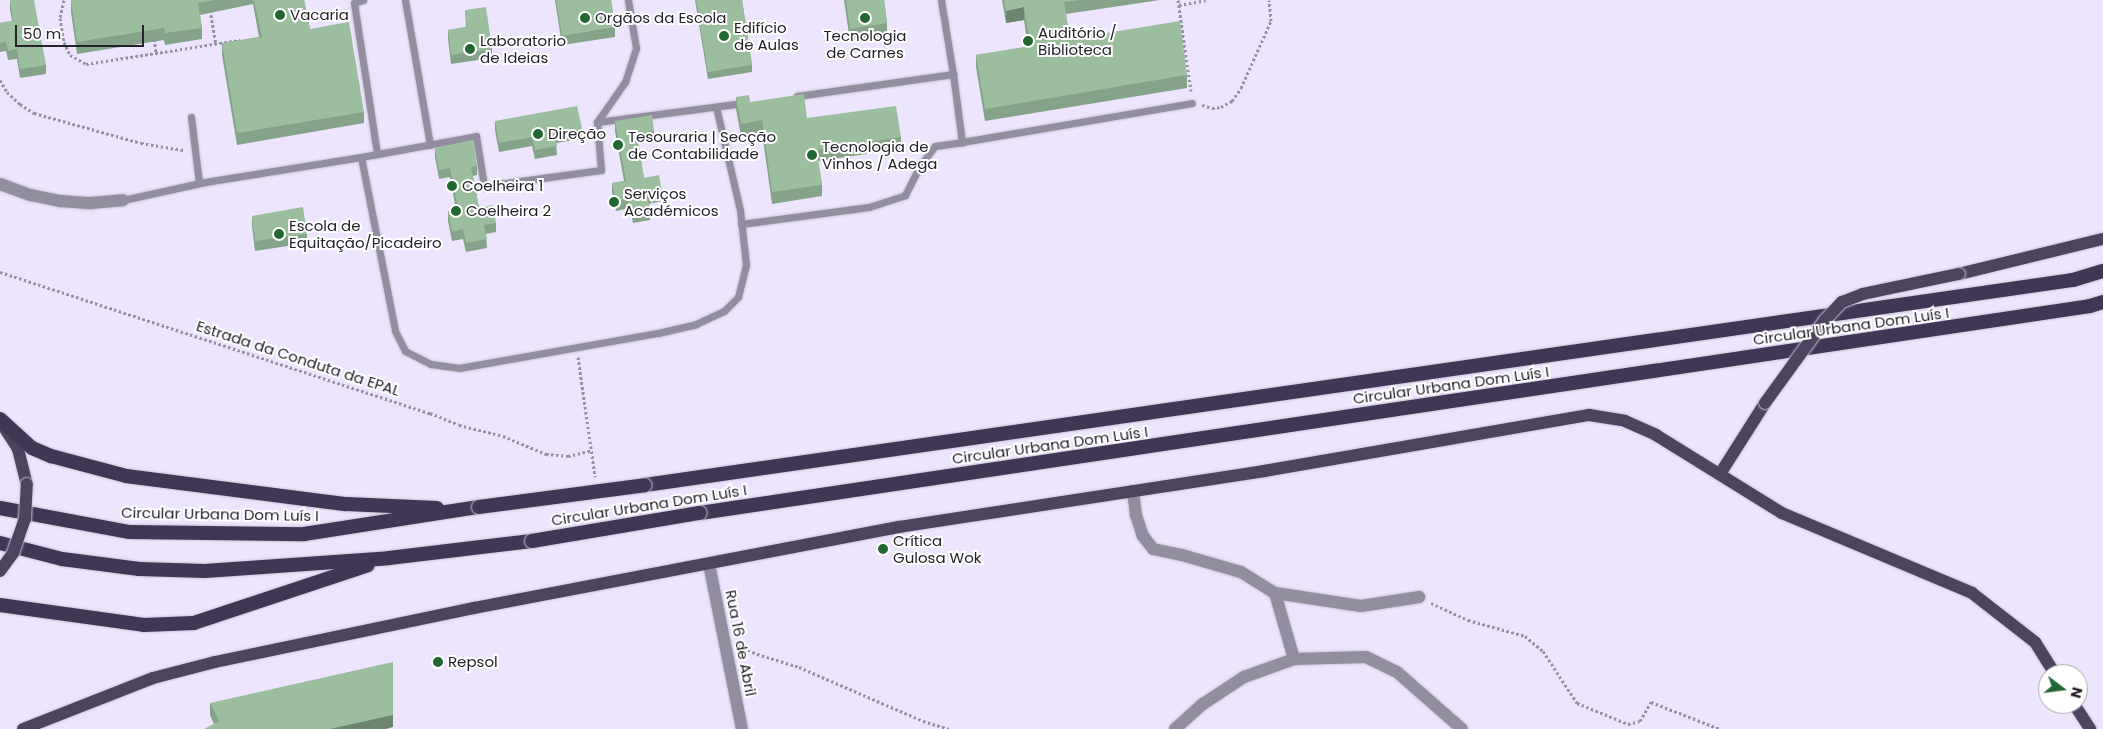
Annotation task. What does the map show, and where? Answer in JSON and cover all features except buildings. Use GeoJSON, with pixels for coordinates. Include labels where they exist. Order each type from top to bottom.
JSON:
{"type":"FeatureCollection","features":[{"type":"Feature","properties":{"kind":"highway","name":"Circular Urbana Dom Luís I"},"geometry":{"type":"LineString","coordinates":[[0,508],[130,532],[304,534],[381,524],[463,509],[645,485],[2073,280],[2103,271]]}},
{"type":"Feature","properties":{"kind":"highway","name":"Circular Urbana Dom Luís I"},"geometry":{"type":"LineString","coordinates":[[0,542],[62,559],[139,569],[205,571],[389,558],[532,540],[700,513],[2080,308],[2103,302]]}},
{"type":"Feature","properties":{"kind":"highway"},"geometry":{"type":"LineString","coordinates":[[0,420],[32,448],[126,476],[346,504],[463,509]]}},
{"type":"Feature","properties":{"kind":"highway"},"geometry":{"type":"LineString","coordinates":[[0,605],[144,625],[194,623],[389,558]]}},
{"type":"Feature","properties":{"kind":"main road"},"geometry":{"type":"LineString","coordinates":[[1720,474],[1765,403],[1825,320],[1842,302],[1862,294],[1959,274],[2103,239]]}},
{"type":"Feature","properties":{"kind":"main road"},"geometry":{"type":"LineString","coordinates":[[23,729],[153,678],[215,662],[474,608],[899,527],[1133,491],[1589,415],[1625,421],[1656,435],[1782,513],[1972,593],[2035,642],[2049,664]]}},
{"type":"Feature","properties":{"kind":"main road"},"geometry":{"type":"LineString","coordinates":[[0,420],[18,449],[27,484],[25,520],[13,553],[0,571]]}},
{"type":"Feature","properties":{"kind":"main road"},"geometry":{"type":"LineString","coordinates":[[2080,714],[2090,729]]}},
{"type":"Feature","properties":{"kind":"street"},"geometry":{"type":"LineString","coordinates":[[0,184],[31,195],[60,202],[91,203],[123,200]]}},
{"type":"Feature","properties":{"kind":"street"},"geometry":{"type":"LineString","coordinates":[[1133,491],[1136,516],[1143,536],[1153,549],[1182,555],[1241,572],[1276,593],[1361,606],[1419,597]]}},
{"type":"Feature","properties":{"kind":"street","name":"Rua 16 de Abril"},"geometry":{"type":"LineString","coordinates":[[709,564],[742,729]]}},
{"type":"Feature","properties":{"kind":"street"},"geometry":{"type":"LineString","coordinates":[[1276,593],[1294,659]]}},
{"type":"Feature","properties":{"kind":"street"},"geometry":{"type":"LineString","coordinates":[[1175,729],[1203,704],[1244,677],[1294,659],[1366,657],[1397,672],[1462,729]]}},
{"type":"Feature","properties":{"kind":"lane"},"geometry":{"type":"LineString","coordinates":[[363,0],[354,3],[377,154]]}},
{"type":"Feature","properties":{"kind":"lane"},"geometry":{"type":"LineString","coordinates":[[405,0],[430,145]]}},
{"type":"Feature","properties":{"kind":"lane"},"geometry":{"type":"LineString","coordinates":[[123,200],[199,183],[476,136],[484,186],[601,170],[597,122],[625,82],[636,48],[628,0]]}},
{"type":"Feature","properties":{"kind":"lane"},"geometry":{"type":"LineString","coordinates":[[941,0],[962,142]]}},
{"type":"Feature","properties":{"kind":"lane"},"geometry":{"type":"LineString","coordinates":[[792,97],[953,74]]}},
{"type":"Feature","properties":{"kind":"lane"},"geometry":{"type":"LineString","coordinates":[[597,122],[754,102]]}},
{"type":"Feature","properties":{"kind":"lane"},"geometry":{"type":"LineString","coordinates":[[741,224],[869,207],[905,195],[919,167],[935,146],[1192,103]]}},
{"type":"Feature","properties":{"kind":"lane"},"geometry":{"type":"LineString","coordinates":[[361,157],[395,331],[405,351],[431,364],[459,368],[577,349],[696,324],[724,311],[738,296],[746,265],[741,224],[729,159],[716,107]]}},
{"type":"Feature","properties":{"kind":"lane"},"geometry":{"type":"LineString","coordinates":[[191,117],[199,183]]}},
{"type":"Feature","properties":{"kind":"path"},"geometry":{"type":"LineString","coordinates":[[64,0],[60,18],[64,42],[70,55],[86,64],[244,40]]}},
{"type":"Feature","properties":{"kind":"path"},"geometry":{"type":"LineString","coordinates":[[1178,0],[1192,103],[1212,108],[1221,107],[1232,101],[1252,67],[1271,21],[1269,0]]}},
{"type":"Feature","properties":{"kind":"path"},"geometry":{"type":"LineString","coordinates":[[1179,5],[1206,0]]}},
{"type":"Feature","properties":{"kind":"path"},"geometry":{"type":"LineString","coordinates":[[210,9],[216,44]]}},
{"type":"Feature","properties":{"kind":"path"},"geometry":{"type":"LineString","coordinates":[[154,36],[156,53]]}},
{"type":"Feature","properties":{"kind":"path"},"geometry":{"type":"LineString","coordinates":[[0,80],[7,92],[20,104],[34,112],[142,142],[195,152]]}},
{"type":"Feature","properties":{"kind":"path","name":"Estrada da Conduta da EPAL"},"geometry":{"type":"LineString","coordinates":[[0,272],[430,413],[459,425],[503,436],[546,454],[568,456],[590,451],[577,349]]}},
{"type":"Feature","properties":{"kind":"path"},"geometry":{"type":"LineString","coordinates":[[1419,597],[1468,620],[1525,636],[1543,651],[1577,702],[1628,724],[1640,721],[1651,702],[1720,729]]}},
{"type":"Feature","properties":{"kind":"path"},"geometry":{"type":"LineString","coordinates":[[724,640],[757,654],[798,667],[923,721],[949,729]]}},
{"type":"Feature","properties":{"kind":"place","name":"Vacaria"},"geometry":{"type":"Point","coordinates":[280,15]}},
{"type":"Feature","properties":{"kind":"place","name":"Orgãos da Escola"},"geometry":{"type":"Point","coordinates":[585,18]}},
{"type":"Feature","properties":{"kind":"place","name":"Tecnologia de Carnes"},"geometry":{"type":"Point","coordinates":[865,18]}},
{"type":"Feature","properties":{"kind":"place","name":"Edifício de Aulas"},"geometry":{"type":"Point","coordinates":[724,36]}},
{"type":"Feature","properties":{"kind":"place","name":"Auditório / Biblioteca"},"geometry":{"type":"Point","coordinates":[1028,41]}},
{"type":"Feature","properties":{"kind":"place","name":"Laboratorio de Ideias"},"geometry":{"type":"Point","coordinates":[470,49]}},
{"type":"Feature","properties":{"kind":"place","name":"Direção"},"geometry":{"type":"Point","coordinates":[538,134]}},
{"type":"Feature","properties":{"kind":"place","name":"Tesouraria | Secção de Contabilidade"},"geometry":{"type":"Point","coordinates":[618,145]}},
{"type":"Feature","properties":{"kind":"place","name":"Tecnologia de Vinhos / Adega"},"geometry":{"type":"Point","coordinates":[812,155]}},
{"type":"Feature","properties":{"kind":"place","name":"Coelheira 1"},"geometry":{"type":"Point","coordinates":[452,186]}},
{"type":"Feature","properties":{"kind":"place","name":"Serviços Académicos"},"geometry":{"type":"Point","coordinates":[614,202]}},
{"type":"Feature","properties":{"kind":"place","name":"Coelheira 2"},"geometry":{"type":"Point","coordinates":[456,211]}},
{"type":"Feature","properties":{"kind":"place","name":"Escola de Equitação/Picadeiro"},"geometry":{"type":"Point","coordinates":[279,234]}},
{"type":"Feature","properties":{"kind":"place","name":"Crítica Gulosa Wok"},"geometry":{"type":"Point","coordinates":[883,549]}},
{"type":"Feature","properties":{"kind":"place","name":"Repsol"},"geometry":{"type":"Point","coordinates":[438,662]}}]}
